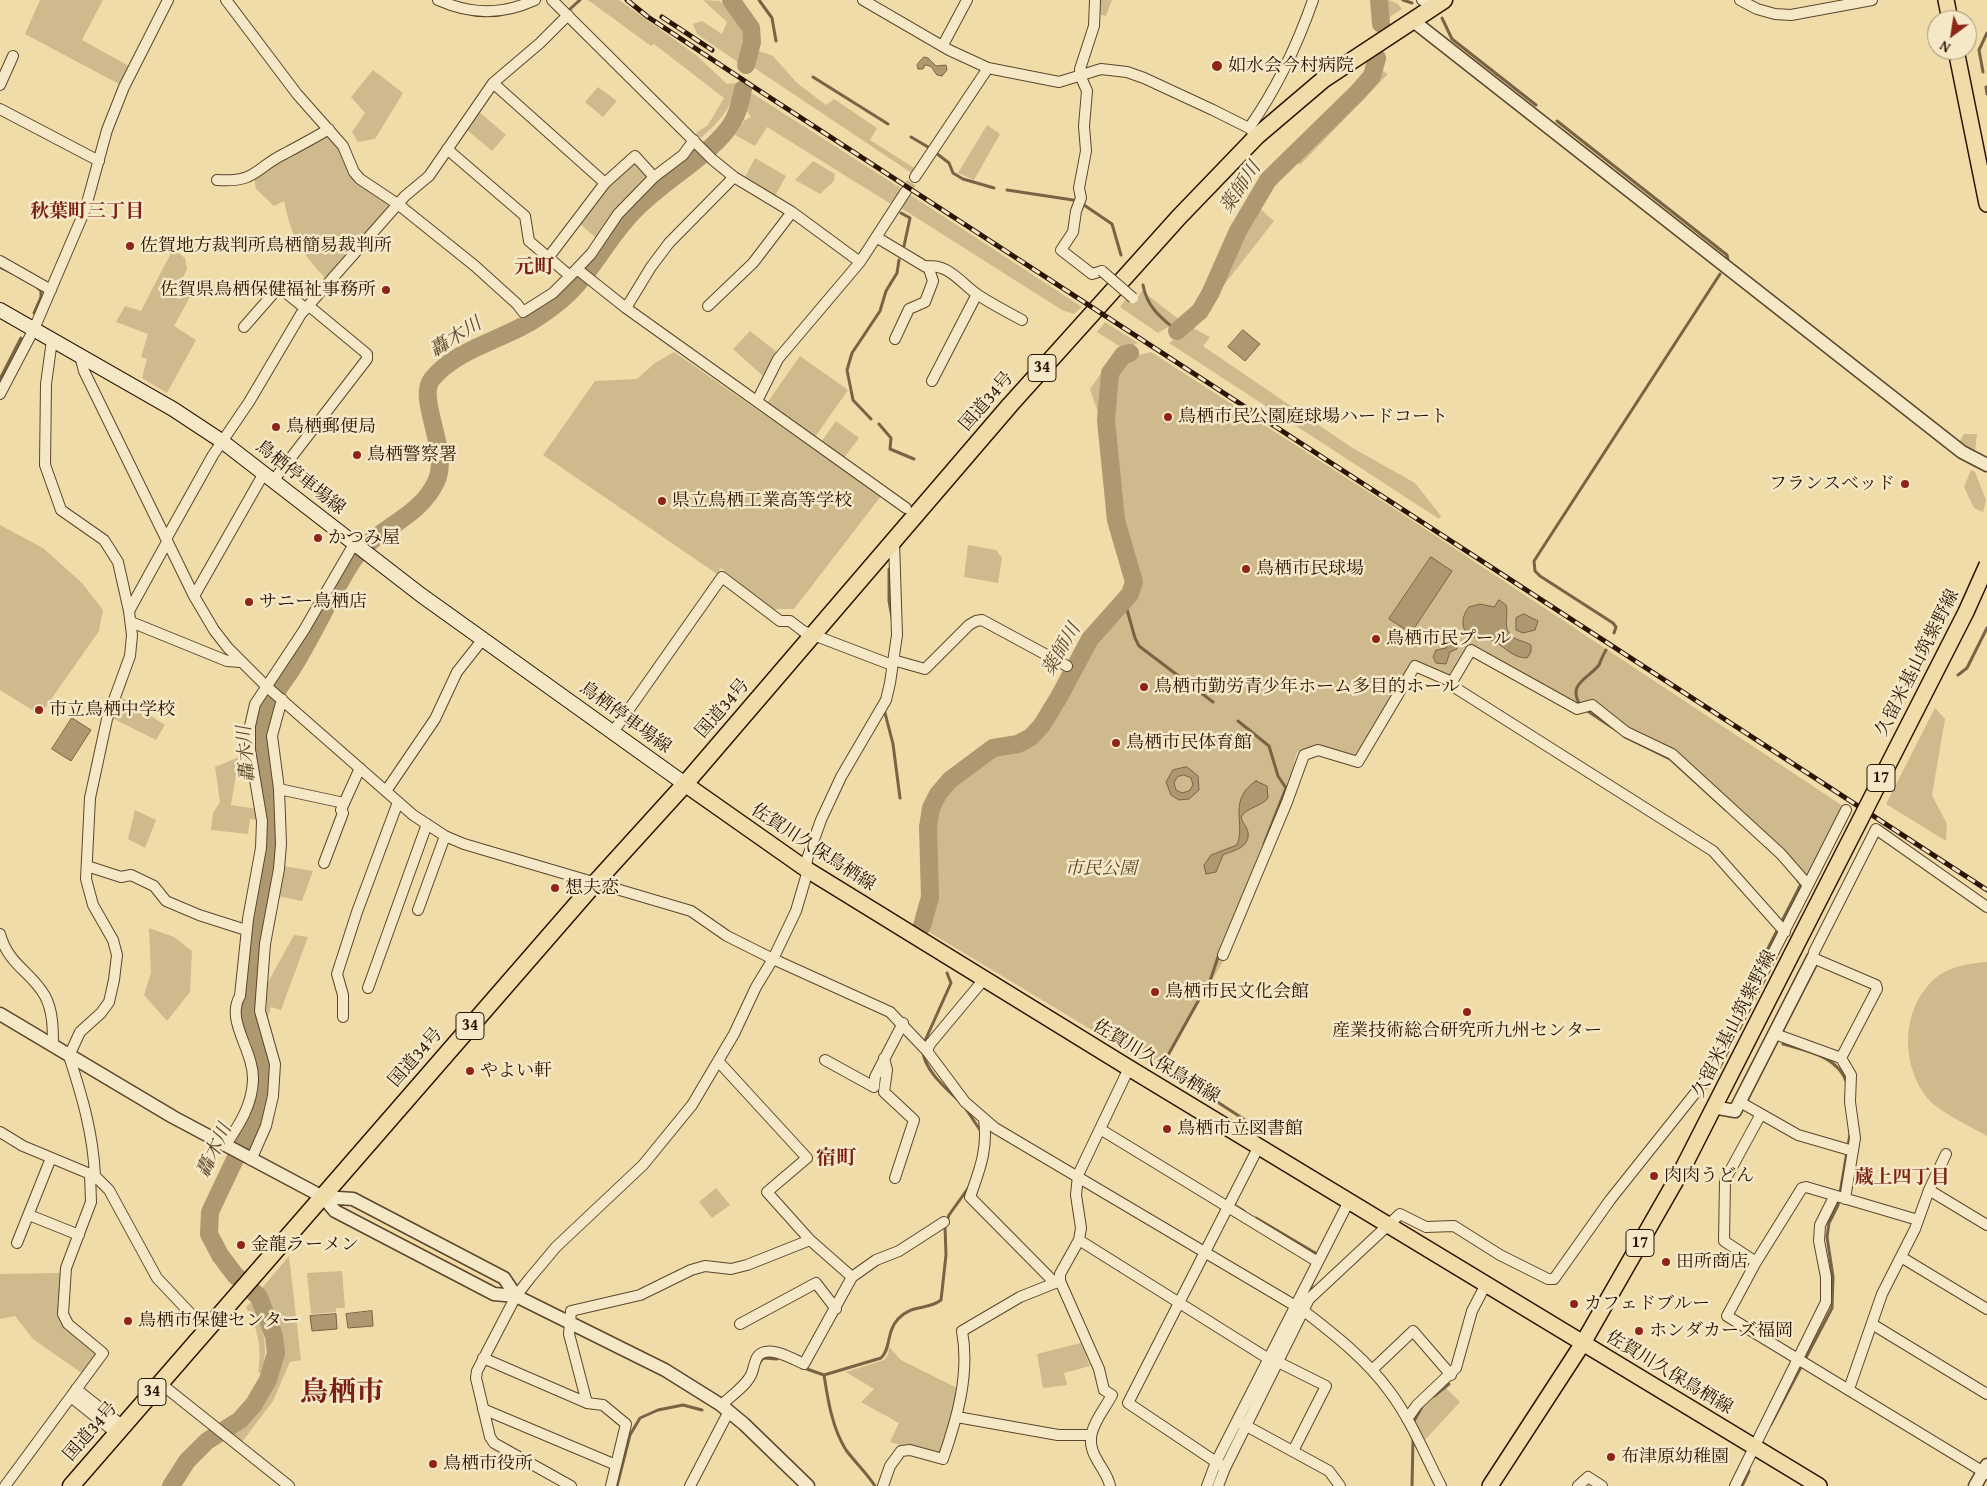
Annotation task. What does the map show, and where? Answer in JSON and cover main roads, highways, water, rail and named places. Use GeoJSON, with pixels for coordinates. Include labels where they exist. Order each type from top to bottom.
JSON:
{"type":"FeatureCollection","features":[{"type":"Feature","properties":{"kind":"highway","name":"国道34号"},"geometry":{"type":"LineString","coordinates":[[71,1486],[596,882],[685,784],[1086,318],[1253,132],[1324,78],[1412,20],[1433,2]]}},
{"type":"Feature","properties":{"kind":"main road"},"geometry":{"type":"LineString","coordinates":[[1958,60],[1987,204]]}},
{"type":"Feature","properties":{"kind":"main road","name":"鳥栖停車場線"},"geometry":{"type":"LineString","coordinates":[[0,310],[173,409],[223,442],[354,544],[482,639],[685,784]]}},
{"type":"Feature","properties":{"kind":"main road","name":"久留米基山筑紫野線"},"geometry":{"type":"LineString","coordinates":[[1490,1486],[1583,1343],[1683,1168],[1966,612],[1987,565]]}},
{"type":"Feature","properties":{"kind":"main road","name":"佐賀川久保鳥栖線"},"geometry":{"type":"LineString","coordinates":[[685,784],[806,869],[1129,1068],[1819,1486]]}},
{"type":"Feature","properties":{"kind":"waterway"},"geometry":{"type":"LineString","coordinates":[[570,9],[580,0]]}},
{"type":"Feature","properties":{"kind":"waterway","name":"轟木川"},"geometry":{"type":"LineString","coordinates":[[731,0],[751,28],[752,42],[746,65]]}},
{"type":"Feature","properties":{"kind":"waterway"},"geometry":{"type":"LineString","coordinates":[[759,0],[772,18],[776,41]]}},
{"type":"Feature","properties":{"kind":"waterway","name":"薬師川"},"geometry":{"type":"LineString","coordinates":[[1379,0],[1381,24]]}},
{"type":"Feature","properties":{"kind":"waterway"},"geometry":{"type":"LineString","coordinates":[[1403,0],[1412,3]]}},
{"type":"Feature","properties":{"kind":"waterway"},"geometry":{"type":"LineString","coordinates":[[1442,18],[1452,39],[1536,105]]}},
{"type":"Feature","properties":{"kind":"waterway"},"geometry":{"type":"LineString","coordinates":[[1983,72],[1979,50],[1987,33]]}},
{"type":"Feature","properties":{"kind":"waterway","name":"薬師川"},"geometry":{"type":"LineString","coordinates":[[1177,331],[1200,311],[1210,294],[1238,231],[1268,180],[1358,92],[1372,76],[1377,58]]}},
{"type":"Feature","properties":{"kind":"waterway"},"geometry":{"type":"LineString","coordinates":[[813,77],[888,124]]}},
{"type":"Feature","properties":{"kind":"waterway"},"geometry":{"type":"LineString","coordinates":[[1986,87],[1987,94]]}},
{"type":"Feature","properties":{"kind":"waterway","name":"轟木川"},"geometry":{"type":"LineString","coordinates":[[171,1486],[187,1461],[207,1441],[240,1420],[254,1404],[268,1380],[276,1353],[274,1336],[259,1297],[235,1275],[220,1255],[209,1234],[210,1212],[256,1115],[263,1084],[260,1042],[245,1009],[250,989],[274,819],[273,799],[263,746],[264,719],[268,707],[292,669],[352,562],[372,540],[418,506],[436,482],[439,456],[428,399],[428,388],[432,379],[451,362],[474,348],[528,324],[571,291],[627,218],[648,197],[708,150],[727,130],[736,116],[743,89]]}},
{"type":"Feature","properties":{"kind":"waterway"},"geometry":{"type":"LineString","coordinates":[[1557,121],[1727,255],[1728,260]]}},
{"type":"Feature","properties":{"kind":"waterway"},"geometry":{"type":"LineString","coordinates":[[911,137],[928,147]]}},
{"type":"Feature","properties":{"kind":"waterway"},"geometry":{"type":"LineString","coordinates":[[936,153],[949,163],[953,173],[963,179],[994,188]]}},
{"type":"Feature","properties":{"kind":"waterway"},"geometry":{"type":"LineString","coordinates":[[1007,190],[1073,200]]}},
{"type":"Feature","properties":{"kind":"waterway"},"geometry":{"type":"LineString","coordinates":[[1084,205],[1112,224],[1121,255]]}},
{"type":"Feature","properties":{"kind":"waterway"},"geometry":{"type":"LineString","coordinates":[[901,213],[910,218],[904,246]]}},
{"type":"Feature","properties":{"kind":"waterway"},"geometry":{"type":"LineString","coordinates":[[871,419],[853,400],[847,370],[852,353],[880,311],[886,291],[897,273],[899,260]]}},
{"type":"Feature","properties":{"kind":"waterway"},"geometry":{"type":"LineString","coordinates":[[0,267],[12,273]]}},
{"type":"Feature","properties":{"kind":"waterway"},"geometry":{"type":"LineString","coordinates":[[1614,633],[1616,627],[1613,623],[1540,576],[1535,571],[1534,561],[1720,274]]}},
{"type":"Feature","properties":{"kind":"waterway"},"geometry":{"type":"LineString","coordinates":[[1143,285],[1151,306],[1177,331]]}},
{"type":"Feature","properties":{"kind":"waterway"},"geometry":{"type":"LineString","coordinates":[[34,313],[41,297],[41,291],[37,287]]}},
{"type":"Feature","properties":{"kind":"waterway"},"geometry":{"type":"LineString","coordinates":[[0,379],[21,338]]}},
{"type":"Feature","properties":{"kind":"waterway","name":"薬師川"},"geometry":{"type":"LineString","coordinates":[[922,926],[930,897],[928,827],[931,808],[938,794],[950,780],[993,748],[1018,744],[1031,737],[1042,725],[1059,697],[1090,639],[1130,594],[1134,582],[1116,520],[1106,420],[1110,373],[1123,355],[1130,353]]}},
{"type":"Feature","properties":{"kind":"waterway"},"geometry":{"type":"LineString","coordinates":[[879,424],[891,438],[890,449],[914,459]]}},
{"type":"Feature","properties":{"kind":"waterway"},"geometry":{"type":"LineString","coordinates":[[889,569],[889,601],[892,617]]}},
{"type":"Feature","properties":{"kind":"waterway"},"geometry":{"type":"LineString","coordinates":[[1124,599],[1139,646],[1213,702]]}},
{"type":"Feature","properties":{"kind":"waterway"},"geometry":{"type":"LineString","coordinates":[[1958,675],[1967,668],[1987,628]]}},
{"type":"Feature","properties":{"kind":"waterway"},"geometry":{"type":"LineString","coordinates":[[1581,706],[1577,698],[1577,687],[1599,665],[1606,650]]}},
{"type":"Feature","properties":{"kind":"waterway"},"geometry":{"type":"LineString","coordinates":[[884,709],[893,744],[900,798]]}},
{"type":"Feature","properties":{"kind":"waterway"},"geometry":{"type":"LineString","coordinates":[[1586,710],[1616,730]]}},
{"type":"Feature","properties":{"kind":"waterway"},"geometry":{"type":"LineString","coordinates":[[1238,721],[1269,746],[1278,776],[1286,788],[1264,844]]}},
{"type":"Feature","properties":{"kind":"waterway"},"geometry":{"type":"LineString","coordinates":[[1625,737],[1670,759],[1726,810]]}},
{"type":"Feature","properties":{"kind":"waterway"},"geometry":{"type":"LineString","coordinates":[[1738,1007],[1801,884],[1798,881]]}},
{"type":"Feature","properties":{"kind":"waterway"},"geometry":{"type":"LineString","coordinates":[[1219,954],[1211,978],[1162,1066],[1259,1129]]}},
{"type":"Feature","properties":{"kind":"waterway"},"geometry":{"type":"LineString","coordinates":[[924,1043],[951,983],[947,973]]}},
{"type":"Feature","properties":{"kind":"waterway"},"geometry":{"type":"LineString","coordinates":[[1783,1044],[1821,1056],[1837,1066],[1847,1083]]}},
{"type":"Feature","properties":{"kind":"waterway"},"geometry":{"type":"LineString","coordinates":[[923,1052],[932,1073],[960,1102]]}},
{"type":"Feature","properties":{"kind":"waterway"},"geometry":{"type":"LineString","coordinates":[[966,1109],[980,1130]]}},
{"type":"Feature","properties":{"kind":"waterway"},"geometry":{"type":"LineString","coordinates":[[1771,1424],[1832,1308],[1833,1277],[1827,1237],[1829,1223],[1838,1205],[1850,1134]]}},
{"type":"Feature","properties":{"kind":"waterway"},"geometry":{"type":"LineString","coordinates":[[804,1368],[824,1375],[881,1358],[886,1350],[894,1324],[898,1319],[909,1311],[941,1300],[946,1255],[945,1226],[949,1215],[969,1187]]}},
{"type":"Feature","properties":{"kind":"waterway"},"geometry":{"type":"LineString","coordinates":[[1235,1203],[1234,1205],[1244,1211]]}},
{"type":"Feature","properties":{"kind":"waterway"},"geometry":{"type":"LineString","coordinates":[[1256,1218],[1317,1254]]}},
{"type":"Feature","properties":{"kind":"waterway"},"geometry":{"type":"LineString","coordinates":[[1306,1297],[1312,1285]]}},
{"type":"Feature","properties":{"kind":"waterway"},"geometry":{"type":"LineString","coordinates":[[759,1364],[763,1358],[777,1359]]}},
{"type":"Feature","properties":{"kind":"waterway"},"geometry":{"type":"LineString","coordinates":[[824,1375],[831,1414],[837,1433],[846,1450],[875,1486]]}},
{"type":"Feature","properties":{"kind":"waterway"},"geometry":{"type":"LineString","coordinates":[[1434,1396],[1449,1384]]}},
{"type":"Feature","properties":{"kind":"waterway"},"geometry":{"type":"LineString","coordinates":[[617,1486],[630,1435],[640,1418],[658,1410],[683,1405],[702,1410]]}},
{"type":"Feature","properties":{"kind":"waterway"},"geometry":{"type":"LineString","coordinates":[[1414,1421],[1423,1405]]}},
{"type":"Feature","properties":{"kind":"waterway"},"geometry":{"type":"LineString","coordinates":[[1412,1486],[1413,1440]]}},
{"type":"Feature","properties":{"kind":"waterway"},"geometry":{"type":"LineString","coordinates":[[1213,1486],[1218,1471]]}},
{"type":"Feature","properties":{"kind":"waterway"},"geometry":{"type":"LineString","coordinates":[[1742,1486],[1749,1471]]}},
{"type":"Feature","properties":{"kind":"tunnel"},"geometry":{"type":"LineString","coordinates":[[906,191],[915,177]]}},
{"type":"Feature","properties":{"kind":"railway"},"geometry":{"type":"LineString","coordinates":[[627,0],[648,17],[766,95],[1987,890]]}},
{"type":"Feature","properties":{"kind":"railway"},"geometry":{"type":"LineString","coordinates":[[662,17],[712,50]]}},
{"type":"Feature","properties":{"kind":"place","name":"如水会今村病院"},"geometry":{"type":"Point","coordinates":[1217,66]}},
{"type":"Feature","properties":{"kind":"place","name":"佐賀地方裁判所鳥栖簡易裁判所"},"geometry":{"type":"Point","coordinates":[130,246]}},
{"type":"Feature","properties":{"kind":"place","name":"佐賀県鳥栖保健福祉事務所"},"geometry":{"type":"Point","coordinates":[386,290]}},
{"type":"Feature","properties":{"kind":"place","name":"鳥栖市民公園庭球場ハードコート"},"geometry":{"type":"Point","coordinates":[1168,417]}},
{"type":"Feature","properties":{"kind":"place","name":"鳥栖郵便局"},"geometry":{"type":"Point","coordinates":[276,427]}},
{"type":"Feature","properties":{"kind":"place","name":"鳥栖警察署"},"geometry":{"type":"Point","coordinates":[357,455]}},
{"type":"Feature","properties":{"kind":"place","name":"フランスベッド"},"geometry":{"type":"Point","coordinates":[1905,484]}},
{"type":"Feature","properties":{"kind":"place","name":"県立鳥栖工業高等学校"},"geometry":{"type":"Point","coordinates":[662,501]}},
{"type":"Feature","properties":{"kind":"place","name":"かつみ屋"},"geometry":{"type":"Point","coordinates":[318,538]}},
{"type":"Feature","properties":{"kind":"place","name":"鳥栖市民球場"},"geometry":{"type":"Point","coordinates":[1246,569]}},
{"type":"Feature","properties":{"kind":"place","name":"サニー鳥栖店"},"geometry":{"type":"Point","coordinates":[249,602]}},
{"type":"Feature","properties":{"kind":"place","name":"鳥栖市民プール"},"geometry":{"type":"Point","coordinates":[1376,639]}},
{"type":"Feature","properties":{"kind":"place","name":"鳥栖市勤労青少年ホーム多目的ホール"},"geometry":{"type":"Point","coordinates":[1144,687]}},
{"type":"Feature","properties":{"kind":"place","name":"市立鳥栖中学校"},"geometry":{"type":"Point","coordinates":[39,710]}},
{"type":"Feature","properties":{"kind":"place","name":"鳥栖市民体育館"},"geometry":{"type":"Point","coordinates":[1116,743]}},
{"type":"Feature","properties":{"kind":"place","name":"想夫恋"},"geometry":{"type":"Point","coordinates":[555,888]}},
{"type":"Feature","properties":{"kind":"place","name":"鳥栖市民文化会館"},"geometry":{"type":"Point","coordinates":[1155,992]}},
{"type":"Feature","properties":{"kind":"place","name":"産業技術総合研究所九州センター"},"geometry":{"type":"Point","coordinates":[1467,1012]}},
{"type":"Feature","properties":{"kind":"place","name":"やよい軒"},"geometry":{"type":"Point","coordinates":[470,1071]}},
{"type":"Feature","properties":{"kind":"place","name":"鳥栖市立図書館"},"geometry":{"type":"Point","coordinates":[1167,1129]}},
{"type":"Feature","properties":{"kind":"place","name":"肉肉うどん"},"geometry":{"type":"Point","coordinates":[1654,1176]}},
{"type":"Feature","properties":{"kind":"place","name":"金龍ラーメン"},"geometry":{"type":"Point","coordinates":[241,1245]}},
{"type":"Feature","properties":{"kind":"place","name":"田所商店"},"geometry":{"type":"Point","coordinates":[1666,1262]}},
{"type":"Feature","properties":{"kind":"place","name":"カフェドブルー"},"geometry":{"type":"Point","coordinates":[1574,1304]}},
{"type":"Feature","properties":{"kind":"place","name":"鳥栖市保健センター"},"geometry":{"type":"Point","coordinates":[128,1321]}},
{"type":"Feature","properties":{"kind":"place","name":"ホンダカーズ福岡"},"geometry":{"type":"Point","coordinates":[1639,1331]}},
{"type":"Feature","properties":{"kind":"place","name":"布津原幼稚園"},"geometry":{"type":"Point","coordinates":[1611,1457]}},
{"type":"Feature","properties":{"kind":"place","name":"鳥栖市役所"},"geometry":{"type":"Point","coordinates":[433,1464]}},
{"type":"Feature","properties":{"kind":"district","name":"秋葉町三丁目"},"geometry":{"type":"Point","coordinates":[87,212]}},
{"type":"Feature","properties":{"kind":"district","name":"元町"},"geometry":{"type":"Point","coordinates":[534,268]}},
{"type":"Feature","properties":{"kind":"district","name":"宿町"},"geometry":{"type":"Point","coordinates":[836,1159]}},
{"type":"Feature","properties":{"kind":"district","name":"蔵上四丁目"},"geometry":{"type":"Point","coordinates":[1902,1178]}},
{"type":"Feature","properties":{"kind":"district","name":"鳥栖市"},"geometry":{"type":"Point","coordinates":[342,1394]}},
{"type":"Feature","properties":{"kind":"park label","name":"市民公園"},"geometry":{"type":"Point","coordinates":[1101,869]}}]}
